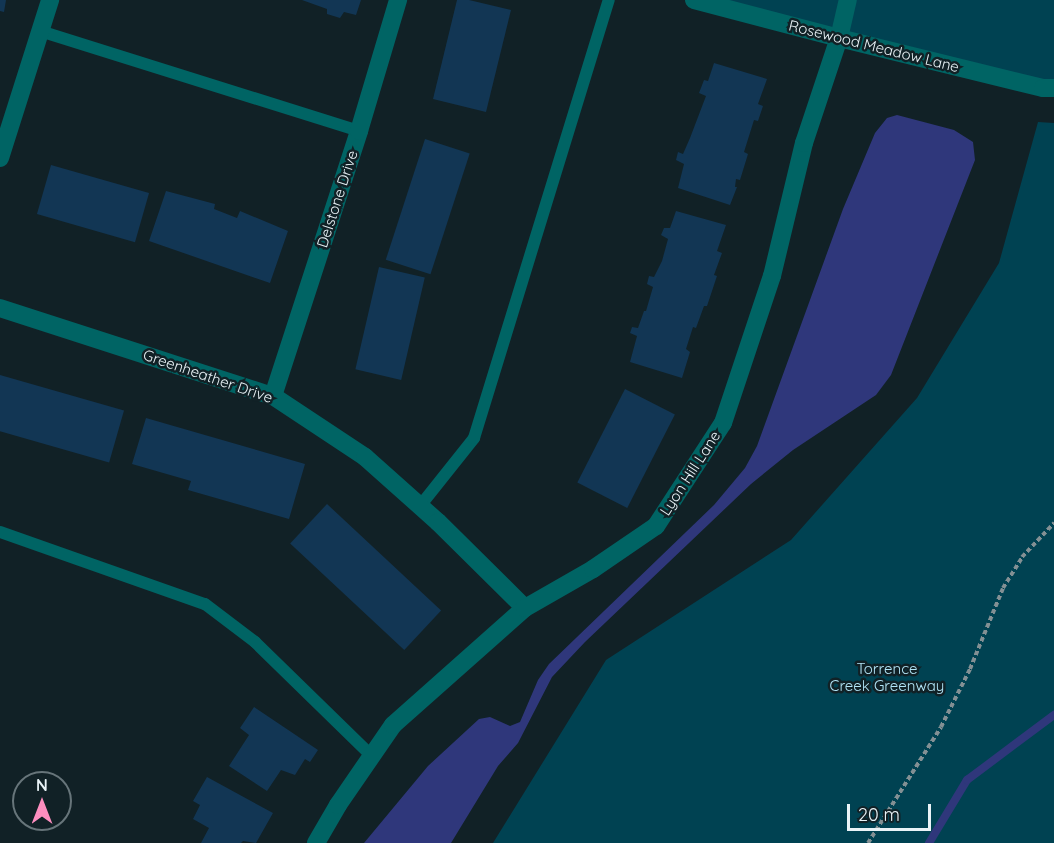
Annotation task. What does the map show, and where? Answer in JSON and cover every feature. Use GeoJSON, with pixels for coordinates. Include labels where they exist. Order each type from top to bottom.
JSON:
{"type":"FeatureCollection","features":[{"type":"Feature","properties":{"kind":"street"},"geometry":{"type":"LineString","coordinates":[[0,158],[50,0]]}},
{"type":"Feature","properties":{"kind":"street","name":"Delstone Drive"},"geometry":{"type":"LineString","coordinates":[[273,396],[359,130],[398,0]]}},
{"type":"Feature","properties":{"kind":"street","name":"Rosewood Meadow Lane"},"geometry":{"type":"LineString","coordinates":[[694,0],[1042,88],[1054,88]]}},
{"type":"Feature","properties":{"kind":"street","name":"Lyon Hill Lane"},"geometry":{"type":"LineString","coordinates":[[316,843],[338,805],[393,725],[525,608],[593,569],[656,526],[723,423],[772,276],[804,143],[839,38],[849,0]]}},
{"type":"Feature","properties":{"kind":"street","name":"Greenheather Drive"},"geometry":{"type":"LineString","coordinates":[[0,308],[273,396],[365,457],[420,506],[525,608]]}},
{"type":"Feature","properties":{"kind":"lane"},"geometry":{"type":"LineString","coordinates":[[420,506],[474,438],[609,0]]}},
{"type":"Feature","properties":{"kind":"lane"},"geometry":{"type":"LineString","coordinates":[[40,31],[359,130]]}},
{"type":"Feature","properties":{"kind":"lane"},"geometry":{"type":"LineString","coordinates":[[0,532],[205,604],[255,642],[372,756]]}},
{"type":"Feature","properties":{"kind":"path"},"geometry":{"type":"LineString","coordinates":[[868,843],[941,727],[970,669],[1003,588],[1022,557],[1054,523]]}},
{"type":"Feature","properties":{"kind":"green space"},"geometry":{"type":"Polygon","coordinates":[[[694,0],[1054,0],[1054,88],[694,0]]]}},
{"type":"Feature","properties":{"kind":"green space","name":"Torrence Creek Greenway"},"geometry":{"type":"Polygon","coordinates":[[[1038,122],[1054,123],[1054,843],[493,843],[606,660],[791,540],[917,398],[999,263],[1038,122]]]}},
{"type":"Feature","properties":{"kind":"shaded area"},"geometry":{"type":"Polygon","coordinates":[[[897,115],[954,130],[973,142],[975,160],[891,375],[876,395],[793,450],[751,484],[585,642],[552,677],[518,743],[498,766],[451,843],[364,843],[428,766],[479,719],[490,717],[510,726],[520,722],[538,680],[549,664],[714,505],[745,468],[757,446],[843,209],[875,133],[887,118],[897,115]]]}},
{"type":"Feature","properties":{"kind":"building"},"geometry":{"type":"Polygon","coordinates":[[[0,0],[6,0],[4,12],[0,11],[0,0]]]}},
{"type":"Feature","properties":{"kind":"building"},"geometry":{"type":"Polygon","coordinates":[[[302,0],[361,0],[356,15],[344,12],[340,18],[327,14],[327,9],[302,0]]]}},
{"type":"Feature","properties":{"kind":"building"},"geometry":{"type":"Polygon","coordinates":[[[457,0],[469,0],[511,10],[486,112],[433,99],[457,0]]]}},
{"type":"Feature","properties":{"kind":"building"},"geometry":{"type":"Polygon","coordinates":[[[714,63],[767,79],[758,104],[763,106],[758,121],[754,120],[744,152],[748,154],[740,180],[736,179],[735,187],[737,187],[730,205],[678,188],[684,164],[676,160],[678,152],[683,154],[690,138],[706,96],[699,93],[704,80],[708,81],[714,63]]]}},
{"type":"Feature","properties":{"kind":"building"},"geometry":{"type":"Polygon","coordinates":[[[425,139],[470,154],[430,274],[386,260],[425,139]]]}},
{"type":"Feature","properties":{"kind":"building"},"geometry":{"type":"Polygon","coordinates":[[[51,165],[149,193],[135,242],[37,214],[51,165]]]}},
{"type":"Feature","properties":{"kind":"building"},"geometry":{"type":"Polygon","coordinates":[[[166,191],[215,204],[214,209],[237,218],[240,211],[288,231],[270,283],[149,241],[166,191]]]}},
{"type":"Feature","properties":{"kind":"building"},"geometry":{"type":"Polygon","coordinates":[[[676,211],[726,225],[717,251],[722,253],[714,275],[717,276],[707,306],[704,306],[696,328],[693,327],[686,349],[690,352],[682,378],[630,362],[637,336],[630,333],[632,327],[638,328],[644,311],[646,311],[653,287],[647,284],[649,276],[654,277],[662,261],[668,239],[661,235],[664,228],[670,228],[676,211]]]}},
{"type":"Feature","properties":{"kind":"building"},"geometry":{"type":"Polygon","coordinates":[[[379,267],[425,278],[401,380],[355,369],[379,267]]]}},
{"type":"Feature","properties":{"kind":"building"},"geometry":{"type":"Polygon","coordinates":[[[0,375],[124,411],[109,462],[0,431],[0,375]]]}},
{"type":"Feature","properties":{"kind":"building"},"geometry":{"type":"Polygon","coordinates":[[[625,389],[675,414],[627,508],[577,483],[625,389]]]}},
{"type":"Feature","properties":{"kind":"building"},"geometry":{"type":"Polygon","coordinates":[[[146,418],[305,464],[289,519],[188,490],[191,481],[132,464],[146,418]]]}},
{"type":"Feature","properties":{"kind":"building"},"geometry":{"type":"Polygon","coordinates":[[[327,504],[441,610],[404,650],[290,543],[327,504]]]}},
{"type":"Feature","properties":{"kind":"building"},"geometry":{"type":"Polygon","coordinates":[[[254,707],[318,750],[310,762],[305,759],[295,775],[281,770],[267,791],[229,766],[249,735],[240,728],[254,707]]]}},
{"type":"Feature","properties":{"kind":"building"},"geometry":{"type":"Polygon","coordinates":[[[207,777],[273,813],[256,843],[243,841],[241,843],[201,843],[209,828],[193,819],[200,805],[193,801],[207,777]]]}},
{"type":"Feature","properties":{"kind":"waterway"},"geometry":{"type":"LineString","coordinates":[[929,843],[967,780],[1054,715]]}}]}
